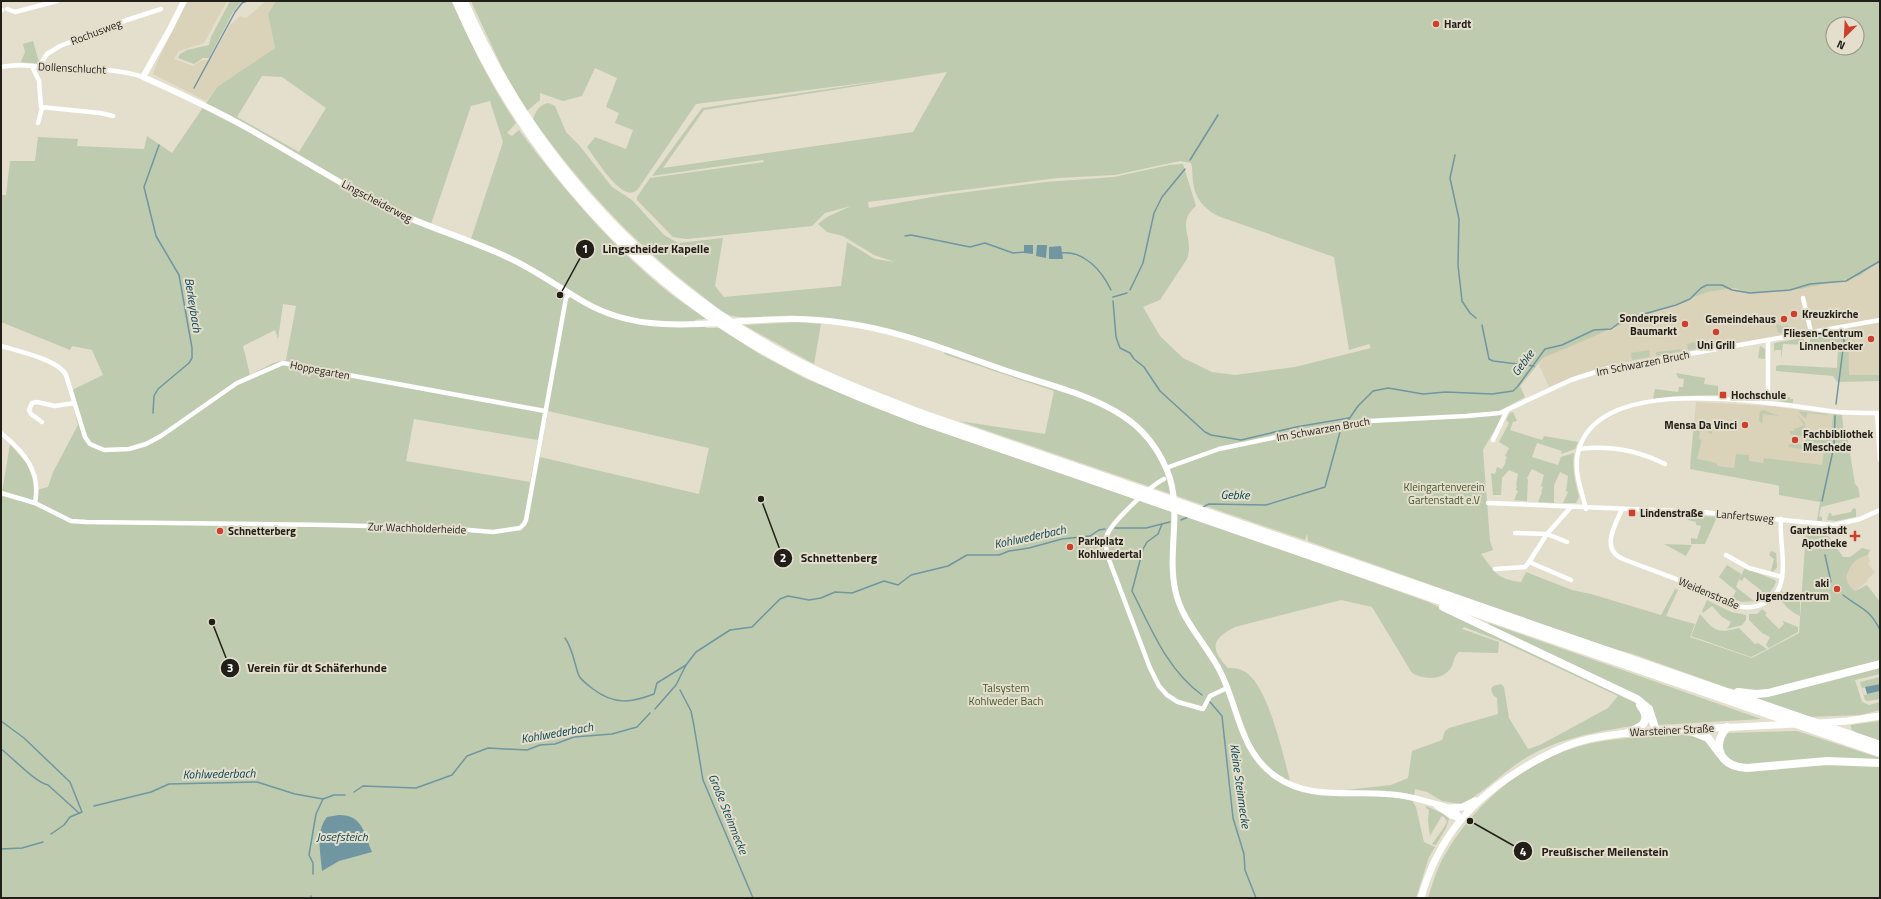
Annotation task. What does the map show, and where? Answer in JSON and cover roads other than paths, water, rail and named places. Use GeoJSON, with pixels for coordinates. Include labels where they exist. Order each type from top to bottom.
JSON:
{"type":"FeatureCollection","features":[{"type":"Feature","properties":{"kind":"highway"},"geometry":{"type":"LineString","coordinates":[[456,1],[496,82],[517,116],[548,161],[584,204],[611,233],[639,260],[682,296],[747,341],[817,378],[921,421],[1027,454],[1880,746]]}},
{"type":"Feature","properties":{"kind":"highway"},"geometry":{"type":"LineString","coordinates":[[464,1],[502,78],[518,105],[554,156],[583,193],[615,228],[686,290],[737,326],[784,354],[819,372],[1027,454]]}},
{"type":"Feature","properties":{"kind":"highway"},"geometry":{"type":"LineString","coordinates":[[1334,560],[1420,593],[1880,753]]}},
{"type":"Feature","properties":{"kind":"highway"},"geometry":{"type":"LineString","coordinates":[[1420,593],[1432,602],[1624,692],[1640,701],[1649,709],[1656,731]]}},
{"type":"Feature","properties":{"kind":"highway"},"geometry":{"type":"LineString","coordinates":[[1670,673],[1733,692],[1756,694],[1768,693],[1880,664]]}},
{"type":"Feature","properties":{"kind":"highway"},"geometry":{"type":"LineString","coordinates":[[1624,692],[1641,706],[1646,718],[1643,725],[1627,733]]}},
{"type":"Feature","properties":{"kind":"highway"},"geometry":{"type":"LineString","coordinates":[[1722,756],[1720,742],[1726,727]]}},
{"type":"Feature","properties":{"kind":"highway"},"geometry":{"type":"LineString","coordinates":[[1686,729],[1708,738],[1729,763],[1741,768],[1827,761],[1880,763]]}},
{"type":"Feature","properties":{"kind":"main road","name":"Warsteiner Straße"},"geometry":{"type":"LineString","coordinates":[[1450,808],[1463,806],[1481,798],[1518,772],[1558,750],[1588,739],[1627,733],[1834,722],[1880,716]]}},
{"type":"Feature","properties":{"kind":"main road","name":"Warsteiner Straße"},"geometry":{"type":"LineString","coordinates":[[1421,898],[1437,855],[1461,819],[1481,798]]}},
{"type":"Feature","properties":{"kind":"street"},"geometry":{"type":"LineString","coordinates":[[3,10],[15,12],[57,1]]}},
{"type":"Feature","properties":{"kind":"street"},"geometry":{"type":"LineString","coordinates":[[143,77],[184,1]]}},
{"type":"Feature","properties":{"kind":"street","name":"Rochusweg"},"geometry":{"type":"LineString","coordinates":[[40,66],[47,54],[60,46],[127,20],[161,9]]}},
{"type":"Feature","properties":{"kind":"street","name":"Dollenschlucht"},"geometry":{"type":"LineString","coordinates":[[1,67],[20,65],[97,69],[128,72],[143,77]]}},
{"type":"Feature","properties":{"kind":"street"},"geometry":{"type":"LineString","coordinates":[[32,66],[39,81],[40,104],[42,108],[38,123]]}},
{"type":"Feature","properties":{"kind":"street","name":"Lingscheiderweg"},"geometry":{"type":"LineString","coordinates":[[143,77],[247,128],[385,206],[430,228],[510,258],[545,277],[596,309],[629,320],[651,324],[700,324],[750,320],[813,320],[868,327],[897,335],[1070,392],[1110,408],[1134,425],[1150,441],[1166,468],[1173,488],[1176,509],[1173,567],[1177,600],[1184,616],[1215,663],[1227,688],[1241,732],[1249,747],[1263,766],[1282,780],[1298,788],[1317,793],[1388,794],[1450,808]]}},
{"type":"Feature","properties":{"kind":"street"},"geometry":{"type":"LineString","coordinates":[[42,108],[100,112],[113,116]]}},
{"type":"Feature","properties":{"kind":"street","name":"Zur Wachholderheide"},"geometry":{"type":"LineString","coordinates":[[35,503],[71,521],[444,528],[493,532],[518,529],[523,526],[526,520],[565,304],[570,293]]}},
{"type":"Feature","properties":{"kind":"street"},"geometry":{"type":"LineString","coordinates":[[1803,298],[1811,332]]}},
{"type":"Feature","properties":{"kind":"street","name":"Im Schwarzen Bruch"},"geometry":{"type":"LineString","coordinates":[[1166,468],[1219,449],[1339,425],[1481,415],[1507,410],[1571,380],[1593,372],[1651,360],[1880,320]]}},
{"type":"Feature","properties":{"kind":"street"},"geometry":{"type":"LineString","coordinates":[[1768,340],[1768,403]]}},
{"type":"Feature","properties":{"kind":"street","name":"Hoppegarten"},"geometry":{"type":"LineString","coordinates":[[1,346],[48,362],[62,369],[66,375],[83,432],[88,442],[99,449],[129,449],[152,441],[237,383],[283,363],[545,411]]}},
{"type":"Feature","properties":{"kind":"street"},"geometry":{"type":"LineString","coordinates":[[1586,508],[1577,471],[1579,449],[1585,436],[1595,423],[1605,415],[1626,407],[1645,403],[1700,398],[1728,398],[1838,412],[1879,413],[1880,460]]}},
{"type":"Feature","properties":{"kind":"street"},"geometry":{"type":"LineString","coordinates":[[42,422],[30,414],[29,410],[32,403],[37,402],[55,406],[74,403]]}},
{"type":"Feature","properties":{"kind":"street"},"geometry":{"type":"LineString","coordinates":[[1494,440],[1507,410]]}},
{"type":"Feature","properties":{"kind":"street"},"geometry":{"type":"LineString","coordinates":[[1,433],[19,450],[33,469],[37,486],[35,503],[1,492]]}},
{"type":"Feature","properties":{"kind":"street"},"geometry":{"type":"LineString","coordinates":[[1579,449],[1603,448],[1631,450],[1665,464]]}},
{"type":"Feature","properties":{"kind":"street"},"geometry":{"type":"LineString","coordinates":[[1164,479],[1141,497],[1112,526],[1106,542],[1108,557],[1150,668],[1164,692],[1181,703],[1203,709],[1210,696],[1227,688]]}},
{"type":"Feature","properties":{"kind":"street","name":"Lanfertsweg"},"geometry":{"type":"LineString","coordinates":[[1488,504],[1702,512],[1819,524],[1842,524],[1864,518],[1880,510]]}},
{"type":"Feature","properties":{"kind":"street"},"geometry":{"type":"LineString","coordinates":[[1495,569],[1525,567],[1547,534],[1570,508]]}},
{"type":"Feature","properties":{"kind":"street","name":"Weidenstraße"},"geometry":{"type":"LineString","coordinates":[[1622,509],[1611,535],[1610,544],[1612,551],[1623,559],[1675,579],[1730,604],[1743,607],[1758,606],[1772,598],[1779,588],[1782,577],[1781,519]]}},
{"type":"Feature","properties":{"kind":"street"},"geometry":{"type":"LineString","coordinates":[[1515,533],[1547,534],[1567,542]]}},
{"type":"Feature","properties":{"kind":"street"},"geometry":{"type":"LineString","coordinates":[[1726,555],[1749,568],[1782,577]]}},
{"type":"Feature","properties":{"kind":"street"},"geometry":{"type":"LineString","coordinates":[[1529,562],[1571,580]]}},
{"type":"Feature","properties":{"kind":"street"},"geometry":{"type":"LineString","coordinates":[[1434,804],[1452,816],[1461,819]]}},
{"type":"Feature","properties":{"kind":"street"},"geometry":{"type":"LineString","coordinates":[[1450,808],[1456,812],[1461,819]]}},
{"type":"Feature","properties":{"kind":"water"},"geometry":{"type":"Polygon","coordinates":[[[1024,245],[1033,245],[1033,254],[1024,253],[1024,245]]]}},
{"type":"Feature","properties":{"kind":"water"},"geometry":{"type":"Polygon","coordinates":[[[1037,245],[1047,245],[1046,258],[1036,256],[1037,245]]]}},
{"type":"Feature","properties":{"kind":"water"},"geometry":{"type":"Polygon","coordinates":[[[1061,246],[1063,259],[1049,259],[1049,247],[1061,246]]]}},
{"type":"Feature","properties":{"kind":"water"},"geometry":{"type":"Polygon","coordinates":[[[1880,684],[1880,691],[1867,694],[1865,687],[1880,684]]]}},
{"type":"Feature","properties":{"kind":"water","name":"Josefsteich"},"geometry":{"type":"Polygon","coordinates":[[[339,815],[353,818],[362,826],[372,852],[339,861],[322,871],[320,843],[321,829],[327,817],[339,815]]]}},
{"type":"Feature","properties":{"kind":"waterway","name":"Berkeybach"},"geometry":{"type":"LineString","coordinates":[[194,88],[235,12],[242,3],[247,1]]}},
{"type":"Feature","properties":{"kind":"waterway"},"geometry":{"type":"LineString","coordinates":[[1190,160],[1218,115]]}},
{"type":"Feature","properties":{"kind":"waterway","name":"Berkeybach"},"geometry":{"type":"LineString","coordinates":[[153,413],[154,396],[158,389],[189,363],[192,358],[192,348],[179,275],[156,236],[144,187],[159,145]]}},
{"type":"Feature","properties":{"kind":"waterway"},"geometry":{"type":"LineString","coordinates":[[1455,155],[1450,178],[1459,219],[1458,265],[1462,301],[1470,313],[1476,318]]}},
{"type":"Feature","properties":{"kind":"waterway"},"geometry":{"type":"LineString","coordinates":[[1130,290],[1143,263],[1154,213],[1162,197],[1185,169]]}},
{"type":"Feature","properties":{"kind":"waterway"},"geometry":{"type":"LineString","coordinates":[[905,236],[911,235],[970,247],[985,243],[1013,253],[1025,252]]}},
{"type":"Feature","properties":{"kind":"waterway"},"geometry":{"type":"LineString","coordinates":[[1061,253],[1069,253],[1085,258],[1103,276],[1111,290]]}},
{"type":"Feature","properties":{"kind":"waterway","name":"Gebke"},"geometry":{"type":"LineString","coordinates":[[1203,507],[1209,504],[1266,505],[1325,487],[1340,432],[1358,406],[1373,391],[1388,388],[1423,394],[1446,392],[1492,394],[1513,391],[1545,349],[1562,345],[1594,330],[1611,329],[1627,317],[1676,305],[1690,299],[1701,288],[1707,285],[1722,285],[1732,290],[1750,293],[1790,290],[1810,284],[1846,281],[1880,261]]}},
{"type":"Feature","properties":{"kind":"waterway"},"geometry":{"type":"LineString","coordinates":[[1113,297],[1127,293]]}},
{"type":"Feature","properties":{"kind":"waterway"},"geometry":{"type":"LineString","coordinates":[[1113,301],[1116,337],[1120,348],[1130,353],[1134,359],[1144,367],[1160,391],[1205,432],[1211,435],[1241,440],[1296,427],[1349,418]]}},
{"type":"Feature","properties":{"kind":"waterway"},"geometry":{"type":"LineString","coordinates":[[1482,325],[1489,359],[1493,361],[1534,366]]}},
{"type":"Feature","properties":{"kind":"waterway"},"geometry":{"type":"LineString","coordinates":[[1836,404],[1844,341],[1842,334]]}},
{"type":"Feature","properties":{"kind":"waterway"},"geometry":{"type":"LineString","coordinates":[[1822,501],[1834,446],[1835,416]]}},
{"type":"Feature","properties":{"kind":"waterway","name":"Gebke"},"geometry":{"type":"LineString","coordinates":[[1181,520],[1188,517]]}},
{"type":"Feature","properties":{"kind":"waterway","name":"Gebke"},"geometry":{"type":"LineString","coordinates":[[1115,528],[1146,528],[1170,522]]}},
{"type":"Feature","properties":{"kind":"waterway","name":"Kleine Steinmecke"},"geometry":{"type":"LineString","coordinates":[[1162,524],[1158,534],[1147,542],[1143,549],[1132,591],[1153,634],[1169,661],[1190,685],[1202,695]]}},
{"type":"Feature","properties":{"kind":"waterway","name":"Kohlwederbach"},"geometry":{"type":"LineString","coordinates":[[655,709],[676,685],[686,665],[696,652],[730,630],[752,627],[780,599],[788,596],[809,600],[821,598],[835,592],[852,593],[884,581],[898,585],[911,575],[948,566],[967,555],[999,555],[1009,551],[1029,548],[1062,539],[1090,536],[1099,530],[1105,529]]}},
{"type":"Feature","properties":{"kind":"waterway"},"geometry":{"type":"LineString","coordinates":[[1825,555],[1831,582]]}},
{"type":"Feature","properties":{"kind":"waterway"},"geometry":{"type":"LineString","coordinates":[[1843,595],[1868,613],[1880,630]]}},
{"type":"Feature","properties":{"kind":"waterway"},"geometry":{"type":"LineString","coordinates":[[565,638],[570,647],[580,678],[601,694],[615,700],[630,701],[654,694],[657,683],[686,665]]}},
{"type":"Feature","properties":{"kind":"waterway","name":"Große Steinmecke"},"geometry":{"type":"LineString","coordinates":[[680,690],[691,711],[703,780],[753,898]]}},
{"type":"Feature","properties":{"kind":"waterway","name":"Kleine Steinmecke"},"geometry":{"type":"LineString","coordinates":[[1210,702],[1222,716],[1233,818],[1244,854],[1245,870],[1256,898]]}},
{"type":"Feature","properties":{"kind":"waterway","name":"Kohlwederbach"},"geometry":{"type":"LineString","coordinates":[[354,792],[363,786],[416,788],[452,775],[467,756],[488,748],[527,750],[540,745],[555,744],[574,737],[612,734],[637,727],[650,713]]}},
{"type":"Feature","properties":{"kind":"waterway"},"geometry":{"type":"LineString","coordinates":[[1,721],[24,738],[70,782],[82,812],[70,817],[64,825],[51,834]]}},
{"type":"Feature","properties":{"kind":"waterway","name":"Kohlwederbach"},"geometry":{"type":"LineString","coordinates":[[1,749],[37,780],[48,785],[79,813]]}},
{"type":"Feature","properties":{"kind":"waterway","name":"Kohlwederbach"},"geometry":{"type":"LineString","coordinates":[[94,806],[151,792],[169,784],[257,782],[295,794],[323,799],[334,795],[345,795]]}},
{"type":"Feature","properties":{"kind":"waterway"},"geometry":{"type":"LineString","coordinates":[[313,874],[313,863],[309,855],[316,814],[323,799]]}},
{"type":"Feature","properties":{"kind":"waterway"},"geometry":{"type":"LineString","coordinates":[[1,849],[22,848],[43,842]]}},
{"type":"Feature","properties":{"kind":"place","name":"Hardt"},"geometry":{"type":"Point","coordinates":[1436,24]}},
{"type":"Feature","properties":{"kind":"place","name":"Lingscheider Kapelle"},"geometry":{"type":"Point","coordinates":[560,295]}},
{"type":"Feature","properties":{"kind":"place","name":"Kreuzkirche"},"geometry":{"type":"Point","coordinates":[1794,314]}},
{"type":"Feature","properties":{"kind":"place","name":"Gemeindehaus"},"geometry":{"type":"Point","coordinates":[1784,319]}},
{"type":"Feature","properties":{"kind":"place","name":"Sonderpreis Baumarkt"},"geometry":{"type":"Point","coordinates":[1685,324]}},
{"type":"Feature","properties":{"kind":"place","name":"Uni Grill"},"geometry":{"type":"Point","coordinates":[1716,332]}},
{"type":"Feature","properties":{"kind":"place","name":"Fliesen-Centrum Linnenbecker"},"geometry":{"type":"Point","coordinates":[1871,339]}},
{"type":"Feature","properties":{"kind":"place","name":"Hochschule"},"geometry":{"type":"Point","coordinates":[1723,395]}},
{"type":"Feature","properties":{"kind":"place","name":"Mensa Da Vinci"},"geometry":{"type":"Point","coordinates":[1745,425]}},
{"type":"Feature","properties":{"kind":"place","name":"Fachbibliothek Meschede"},"geometry":{"type":"Point","coordinates":[1795,440]}},
{"type":"Feature","properties":{"kind":"place","name":"Schnettenberg"},"geometry":{"type":"Point","coordinates":[761,499]}},
{"type":"Feature","properties":{"kind":"place","name":"Lindenstraße"},"geometry":{"type":"Point","coordinates":[1632,513]}},
{"type":"Feature","properties":{"kind":"place","name":"Schnetterberg"},"geometry":{"type":"Point","coordinates":[220,531]}},
{"type":"Feature","properties":{"kind":"place","name":"Gartenstadt Apotheke"},"geometry":{"type":"Point","coordinates":[1855,536]}},
{"type":"Feature","properties":{"kind":"place","name":"Parkplatz Kohlwedertal"},"geometry":{"type":"Point","coordinates":[1070,547]}},
{"type":"Feature","properties":{"kind":"place","name":"aki Jugendzentrum"},"geometry":{"type":"Point","coordinates":[1837,589]}},
{"type":"Feature","properties":{"kind":"place","name":"Verein für dt Schäferhunde"},"geometry":{"type":"Point","coordinates":[212,622]}},
{"type":"Feature","properties":{"kind":"place","name":"Preußischer Meilenstein"},"geometry":{"type":"Point","coordinates":[1470,821]}},
{"type":"Feature","properties":{"kind":"park label","name":"Kleingartenverein Gartenstadt e.V"},"geometry":{"type":"Point","coordinates":[1444,493]}},
{"type":"Feature","properties":{"kind":"park label","name":"Talsystem Kohlweder Bach"},"geometry":{"type":"Point","coordinates":[1006,694]}}]}
